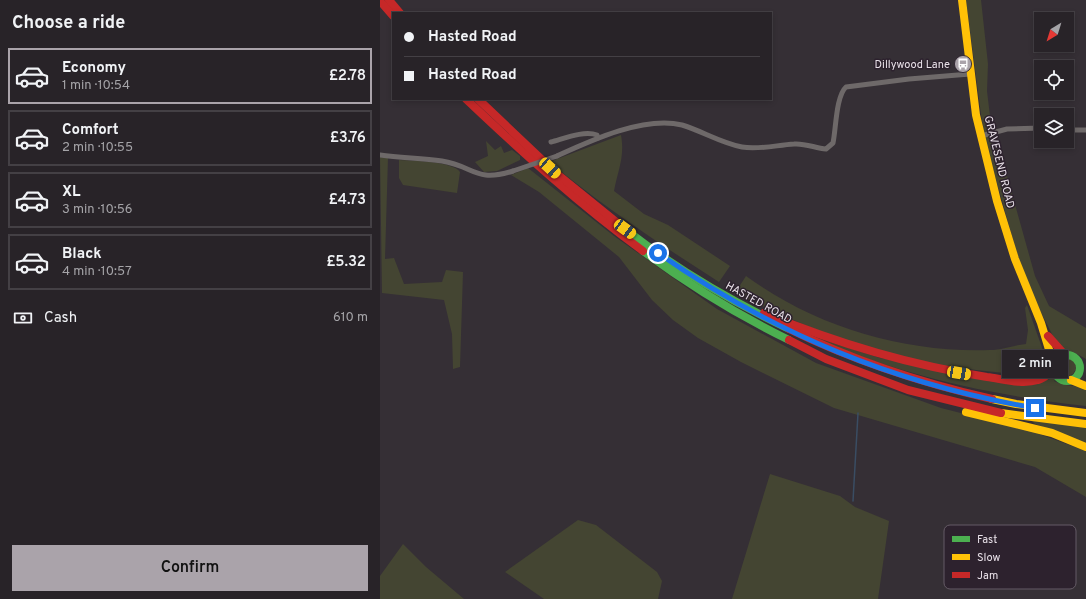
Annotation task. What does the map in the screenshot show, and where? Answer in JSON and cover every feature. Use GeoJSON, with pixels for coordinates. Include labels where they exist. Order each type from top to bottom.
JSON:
{"type":"FeatureCollection","features":[{"type":"Feature","properties":{"kind":"main road"},"geometry":{"type":"LineString","coordinates":[[389,0],[399,12]]}},
{"type":"Feature","properties":{"kind":"main road","name":"GRAVESEND ROAD"},"geometry":{"type":"LineString","coordinates":[[962,0],[970,74],[981,136],[997,200],[1015,259],[1040,323],[1054,366]]}},
{"type":"Feature","properties":{"kind":"main road"},"geometry":{"type":"LineString","coordinates":[[380,1],[392,15]]}},
{"type":"Feature","properties":{"kind":"main road","name":"HASTED ROAD"},"geometry":{"type":"LineString","coordinates":[[467,100],[549,178],[614,231],[642,252],[716,301],[777,337],[861,374],[925,395],[1005,415],[1086,424]]}},
{"type":"Feature","properties":{"kind":"main road","name":"HASTED ROAD"},"geometry":{"type":"LineString","coordinates":[[479,100],[521,142],[584,198],[645,244],[724,296],[812,342],[911,379],[1006,403],[1086,414]]}},
{"type":"Feature","properties":{"kind":"main road"},"geometry":{"type":"LineString","coordinates":[[724,296],[835,341],[893,359],[933,368],[986,377],[1033,381],[1046,376],[1058,358],[1068,355],[1086,362]]}},
{"type":"Feature","properties":{"kind":"main road","name":"GRAVESEND ROAD"},"geometry":{"type":"LineString","coordinates":[[1040,323],[1053,343],[1068,355]]}},
{"type":"Feature","properties":{"kind":"main road"},"geometry":{"type":"LineString","coordinates":[[777,337],[814,358],[877,383],[947,406],[1052,433],[1086,447]]}},
{"type":"Feature","properties":{"kind":"main road"},"geometry":{"type":"LineString","coordinates":[[1068,355],[1079,362],[1080,369],[1086,380]]}},
{"type":"Feature","properties":{"kind":"main road"},"geometry":{"type":"LineString","coordinates":[[1054,366],[1055,373],[1058,377],[1086,386]]}},
{"type":"Feature","properties":{"kind":"main road"},"geometry":{"type":"LineString","coordinates":[[1071,380],[1078,376],[1080,369]]}},
{"type":"Feature","properties":{"kind":"street"},"geometry":{"type":"LineString","coordinates":[[380,155],[453,163],[484,176],[494,176],[514,171],[557,156],[598,138],[655,123],[669,123],[683,126],[742,147],[770,147],[794,144],[826,149],[833,143],[841,92],[846,86],[970,74]]}},
{"type":"Feature","properties":{"kind":"street"},"geometry":{"type":"LineString","coordinates":[[981,136],[1007,129],[1034,128]]}},
{"type":"Feature","properties":{"kind":"street"},"geometry":{"type":"LineString","coordinates":[[1074,130],[1086,130]]}},
{"type":"Feature","properties":{"kind":"street"},"geometry":{"type":"LineString","coordinates":[[551,142],[576,135],[593,133],[597,135],[598,138]]}},
{"type":"Feature","properties":{"kind":"green space"},"geometry":{"type":"Polygon","coordinates":[[[966,0],[981,0],[988,64],[987,91],[990,116],[992,125],[998,130],[997,140],[1035,276],[1049,306],[1086,328],[1086,359],[1075,353],[1064,350],[1053,336],[1029,289],[1015,247],[984,137],[966,0]]]}},
{"type":"Feature","properties":{"kind":"green space"},"geometry":{"type":"Polygon","coordinates":[[[621,135],[622,157],[614,191],[644,214],[668,225],[730,266],[719,282],[632,225],[549,162],[621,135]]]}},
{"type":"Feature","properties":{"kind":"green space"},"geometry":{"type":"Polygon","coordinates":[[[486,141],[495,150],[501,146],[504,153],[512,150],[520,156],[520,160],[497,171],[484,172],[475,162],[488,156],[486,141]]]}},
{"type":"Feature","properties":{"kind":"green space"},"geometry":{"type":"Polygon","coordinates":[[[380,157],[388,158],[385,259],[394,258],[404,284],[442,282],[446,270],[463,272],[460,367],[453,369],[452,334],[444,300],[382,293],[380,157]]]}},
{"type":"Feature","properties":{"kind":"green space"},"geometry":{"type":"Polygon","coordinates":[[[399,160],[432,162],[456,168],[460,172],[457,193],[403,185],[399,178],[399,160]]]}},
{"type":"Feature","properties":{"kind":"green space"},"geometry":{"type":"Polygon","coordinates":[[[528,168],[614,236],[717,309],[816,363],[941,408],[1028,430],[1086,451],[1086,497],[1035,467],[834,408],[741,362],[698,338],[673,320],[652,300],[619,257],[539,192],[511,175],[528,168]]]}},
{"type":"Feature","properties":{"kind":"green space"},"geometry":{"type":"Polygon","coordinates":[[[746,276],[801,310],[831,323],[893,341],[925,347],[957,350],[990,350],[1026,344],[1028,330],[1025,308],[1027,305],[1046,359],[1040,367],[1036,369],[1013,374],[931,364],[882,353],[839,339],[735,293],[746,276]]]}},
{"type":"Feature","properties":{"kind":"green space"},"geometry":{"type":"Polygon","coordinates":[[[808,335],[880,358],[1037,382],[1050,379],[1048,377],[1051,374],[1055,380],[1054,381],[1086,390],[1086,406],[1015,396],[944,381],[875,361],[808,335]]]}},
{"type":"Feature","properties":{"kind":"green space"},"geometry":{"type":"Polygon","coordinates":[[[1067,358],[1073,361],[1076,367],[1073,373],[1067,376],[1061,373],[1058,367],[1061,361],[1067,358]]]}},
{"type":"Feature","properties":{"kind":"green space"},"geometry":{"type":"Polygon","coordinates":[[[1031,420],[1086,427],[1086,443],[1035,424],[1031,420]]]}},
{"type":"Feature","properties":{"kind":"green space"},"geometry":{"type":"Polygon","coordinates":[[[770,474],[840,496],[855,507],[889,521],[878,599],[732,599],[770,474]]]}},
{"type":"Feature","properties":{"kind":"green space"},"geometry":{"type":"Polygon","coordinates":[[[578,520],[596,525],[657,572],[662,581],[658,599],[544,599],[505,572],[578,520]]]}},
{"type":"Feature","properties":{"kind":"green space"},"geometry":{"type":"Polygon","coordinates":[[[403,544],[426,567],[464,599],[380,599],[380,576],[403,544]]]}},
{"type":"Feature","properties":{"kind":"waterway"},"geometry":{"type":"LineString","coordinates":[[853,501],[858,413]]}},
{"type":"Feature","properties":{"kind":"traffic: fast"},"geometry":{"type":"LineString","coordinates":[[630,233],[687,273],[747,308],[789,329]]}},
{"type":"Feature","properties":{"kind":"traffic: fast"},"geometry":{"type":"LineString","coordinates":[[643,251],[714,299],[789,340]]}},
{"type":"Feature","properties":{"kind":"traffic: fast"},"geometry":{"type":"LineString","coordinates":[[1067,355],[1076,359],[1080,368],[1076,377],[1067,381],[1058,377],[1054,368],[1058,359],[1067,355]]}},
{"type":"Feature","properties":{"kind":"traffic: slow"},"geometry":{"type":"LineString","coordinates":[[962,0],[976,115],[997,201],[1015,259],[1041,323],[1054,366]]}},
{"type":"Feature","properties":{"kind":"traffic: slow"},"geometry":{"type":"LineString","coordinates":[[1071,380],[1086,386]]}},
{"type":"Feature","properties":{"kind":"traffic: slow"},"geometry":{"type":"LineString","coordinates":[[992,399],[1016,404],[1086,413]]}},
{"type":"Feature","properties":{"kind":"traffic: slow"},"geometry":{"type":"LineString","coordinates":[[966,412],[1052,433],[1086,447]]}},
{"type":"Feature","properties":{"kind":"traffic: slow"},"geometry":{"type":"LineString","coordinates":[[1001,413],[1086,424]]}},
{"type":"Feature","properties":{"kind":"traffic: jam"},"geometry":{"type":"LineString","coordinates":[[389,0],[399,12]]}},
{"type":"Feature","properties":{"kind":"traffic: jam"},"geometry":{"type":"LineString","coordinates":[[380,1],[392,15]]}},
{"type":"Feature","properties":{"kind":"traffic: jam"},"geometry":{"type":"LineString","coordinates":[[467,100],[552,178],[643,251]]}},
{"type":"Feature","properties":{"kind":"traffic: jam"},"geometry":{"type":"LineString","coordinates":[[479,100],[556,173],[630,233]]}},
{"type":"Feature","properties":{"kind":"traffic: jam"},"geometry":{"type":"LineString","coordinates":[[764,313],[818,334],[873,352],[958,372],[1026,382],[1043,378],[1054,366]]}},
{"type":"Feature","properties":{"kind":"traffic: jam"},"geometry":{"type":"LineString","coordinates":[[789,329],[838,351],[889,370],[940,386],[992,399]]}},
{"type":"Feature","properties":{"kind":"traffic: jam"},"geometry":{"type":"LineString","coordinates":[[1048,336],[1064,354]]}},
{"type":"Feature","properties":{"kind":"traffic: jam"},"geometry":{"type":"LineString","coordinates":[[789,340],[826,359],[908,390],[1001,413]]}},
{"type":"Feature","properties":{"kind":"place","name":"Dillywood Lane"},"geometry":{"type":"Point","coordinates":[963,64]}},
{"type":"Feature","properties":{"kind":"route"},"geometry":{"type":"LineString","coordinates":[[658,253],[724,296],[812,342],[911,379],[969,395],[1035,408]]}}]}
